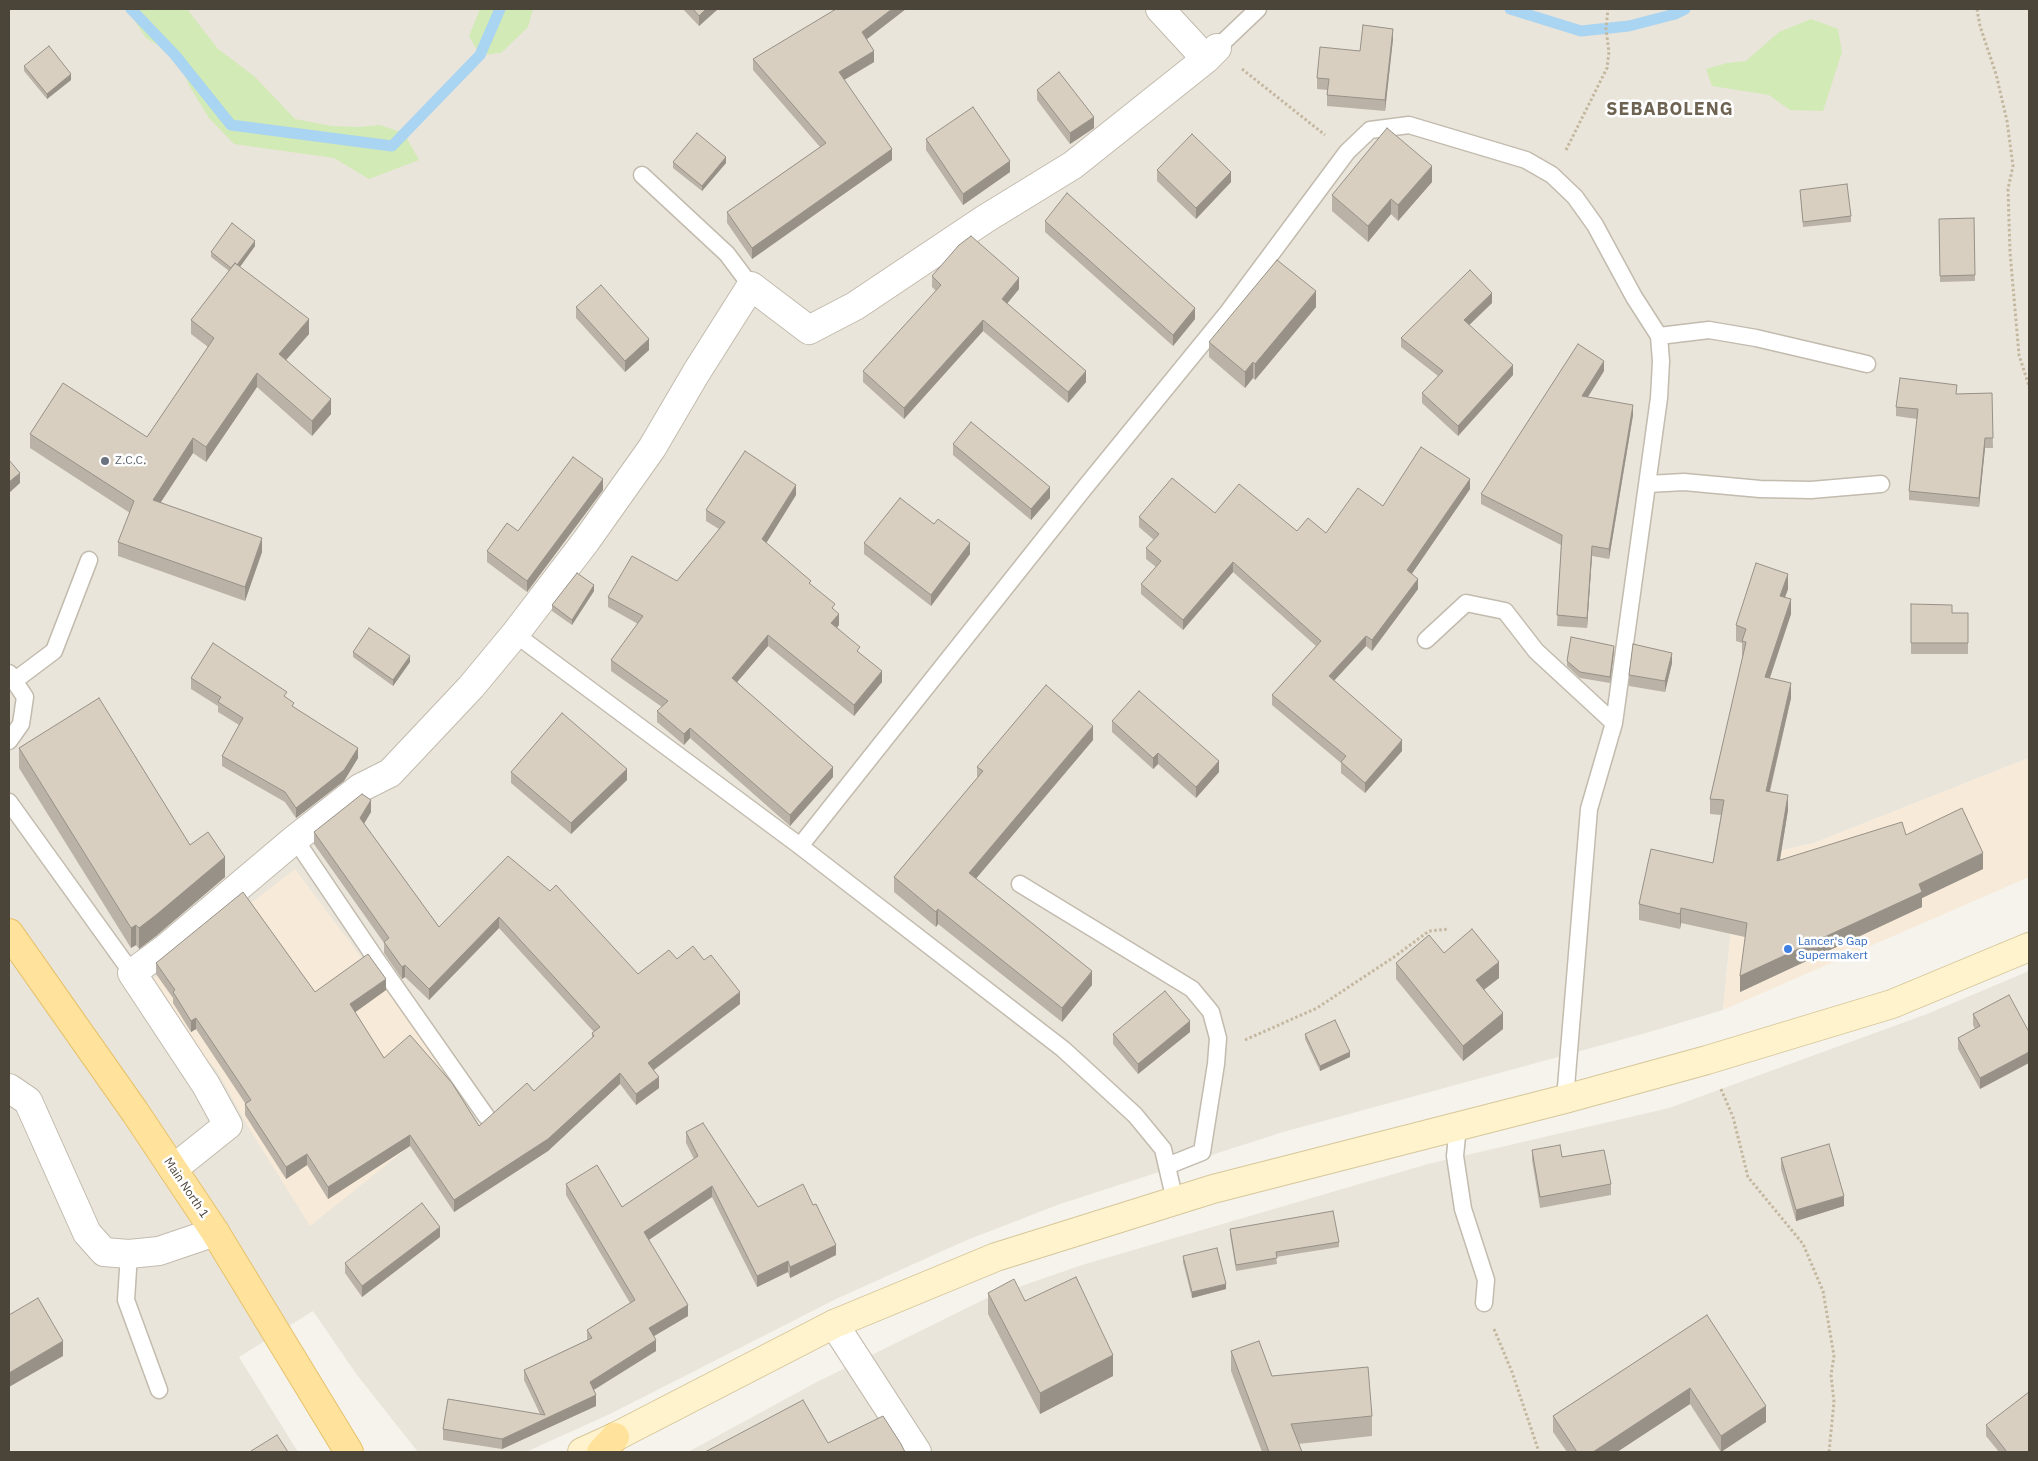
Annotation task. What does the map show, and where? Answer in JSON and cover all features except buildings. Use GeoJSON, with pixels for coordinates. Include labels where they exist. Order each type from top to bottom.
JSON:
{"type":"FeatureCollection","features":[{"type":"Feature","properties":{"kind":"main road","name":"Main North 1"},"geometry":{"type":"LineString","coordinates":[[9,933],[215,1232],[349,1452]]}},
{"type":"Feature","properties":{"kind":"main road"},"geometry":{"type":"LineString","coordinates":[[582,1452],[608,1445],[834,1324],[996,1257],[1223,1187],[1565,1100],[1706,1060],[1892,1004],[2029,947]]}},
{"type":"Feature","properties":{"kind":"street"},"geometry":{"type":"LineString","coordinates":[[172,1169],[228,1125],[206,1085],[132,973],[166,948],[295,839],[360,788],[390,773],[471,686],[586,541],[652,448],[696,373],[751,286],[808,330],[854,306],[1073,164],[1211,54],[1160,9]]}},
{"type":"Feature","properties":{"kind":"street"},"geometry":{"type":"LineString","coordinates":[[9,1088],[28,1101],[87,1233],[104,1252],[129,1254],[159,1251],[215,1232]]}},
{"type":"Feature","properties":{"kind":"street"},"geometry":{"type":"LineString","coordinates":[[834,1324],[917,1452]]}},
{"type":"Feature","properties":{"kind":"lane"},"geometry":{"type":"LineString","coordinates":[[1211,54],[1258,9]]}},
{"type":"Feature","properties":{"kind":"lane"},"geometry":{"type":"LineString","coordinates":[[800,846],[1082,491],[1228,312],[1347,152],[1370,130],[1408,125],[1526,160],[1552,175],[1575,197],[1595,225],[1634,297],[1659,336],[1661,361],[1659,398],[1648,484],[1614,723],[1589,809],[1565,1100]]}},
{"type":"Feature","properties":{"kind":"lane"},"geometry":{"type":"LineString","coordinates":[[642,175],[727,254],[751,286]]}},
{"type":"Feature","properties":{"kind":"lane"},"geometry":{"type":"LineString","coordinates":[[1659,336],[1709,330],[1756,338],[1867,364]]}},
{"type":"Feature","properties":{"kind":"lane"},"geometry":{"type":"LineString","coordinates":[[1648,484],[1684,482],[1760,489],[1811,490],[1853,488],[1881,484]]}},
{"type":"Feature","properties":{"kind":"lane"},"geometry":{"type":"LineString","coordinates":[[9,741],[21,724],[25,697],[11,677],[54,651],[89,560]]}},
{"type":"Feature","properties":{"kind":"lane"},"geometry":{"type":"LineString","coordinates":[[1426,640],[1466,603],[1505,611],[1536,651],[1614,723]]}},
{"type":"Feature","properties":{"kind":"lane"},"geometry":{"type":"LineString","coordinates":[[514,634],[800,846],[1064,1049],[1135,1115],[1163,1149],[1176,1201]]}},
{"type":"Feature","properties":{"kind":"lane"},"geometry":{"type":"LineString","coordinates":[[9,802],[132,973]]}},
{"type":"Feature","properties":{"kind":"lane"},"geometry":{"type":"LineString","coordinates":[[295,839],[486,1116]]}},
{"type":"Feature","properties":{"kind":"lane"},"geometry":{"type":"LineString","coordinates":[[1020,884],[1192,990],[1211,1012],[1218,1038],[1202,1152],[1167,1166]]}},
{"type":"Feature","properties":{"kind":"lane"},"geometry":{"type":"LineString","coordinates":[[1458,1126],[1455,1156],[1463,1210],[1486,1280],[1484,1303]]}},
{"type":"Feature","properties":{"kind":"lane"},"geometry":{"type":"LineString","coordinates":[[129,1254],[126,1300],[159,1390]]}},
{"type":"Feature","properties":{"kind":"path"},"geometry":{"type":"LineString","coordinates":[[1552,175],[1579,126],[1590,98],[1606,68],[1609,52],[1606,29],[1608,9]]}},
{"type":"Feature","properties":{"kind":"path"},"geometry":{"type":"LineString","coordinates":[[1977,9],[1980,26],[1996,74],[2008,130],[2013,166],[2008,189],[2010,252],[2019,355],[2029,386]]}},
{"type":"Feature","properties":{"kind":"path"},"geometry":{"type":"LineString","coordinates":[[1211,54],[1347,152]]}},
{"type":"Feature","properties":{"kind":"path"},"geometry":{"type":"LineString","coordinates":[[1217,1052],[1318,1008],[1429,931],[1449,930]]}},
{"type":"Feature","properties":{"kind":"path"},"geometry":{"type":"LineString","coordinates":[[1706,1060],[1733,1117],[1748,1177],[1803,1244],[1823,1291],[1834,1356],[1831,1375],[1834,1402],[1829,1452]]}},
{"type":"Feature","properties":{"kind":"path"},"geometry":{"type":"LineString","coordinates":[[1484,1303],[1512,1372],[1539,1452]]}},
{"type":"Feature","properties":{"kind":"shaded area"},"geometry":{"type":"Polygon","coordinates":[[[9,9],[2029,9],[2029,758],[1814,843],[1738,860],[1723,1010],[1646,1033],[1283,1132],[1060,1204],[967,1240],[836,1299],[612,1413],[526,1452],[418,1452],[357,1375],[313,1311],[239,1357],[298,1452],[9,1452],[9,9]]]}},
{"type":"Feature","properties":{"kind":"shaded area"},"geometry":{"type":"Polygon","coordinates":[[[2029,758],[2029,877],[1723,1010],[1738,860],[1814,843],[2029,758]]]}},
{"type":"Feature","properties":{"kind":"shaded area"},"geometry":{"type":"Polygon","coordinates":[[[295,869],[462,1091],[416,1141],[310,1226],[247,1125],[218,1072],[202,1054],[154,978],[295,869]]]}},
{"type":"Feature","properties":{"kind":"shaded area"},"geometry":{"type":"Polygon","coordinates":[[[2029,971],[2029,1452],[688,1452],[815,1383],[987,1298],[1082,1265],[1428,1164],[1669,1108],[1927,1014],[2029,971]]]}},
{"type":"Feature","properties":{"kind":"green space"},"geometry":{"type":"Polygon","coordinates":[[[127,9],[187,9],[218,49],[254,76],[295,119],[332,126],[359,127],[380,125],[404,133],[419,160],[369,179],[334,158],[234,144],[209,118],[190,87],[175,55],[146,38],[127,9]]]}},
{"type":"Feature","properties":{"kind":"green space"},"geometry":{"type":"Polygon","coordinates":[[[480,9],[533,9],[528,27],[501,53],[480,55],[469,36],[480,9]]]}},
{"type":"Feature","properties":{"kind":"green space"},"geometry":{"type":"Polygon","coordinates":[[[1811,19],[1838,29],[1842,52],[1823,111],[1790,110],[1769,95],[1712,86],[1706,69],[1727,63],[1746,61],[1779,32],[1811,19]]]}},
{"type":"Feature","properties":{"kind":"waterway"},"geometry":{"type":"LineString","coordinates":[[131,9],[175,55],[231,125],[392,146],[480,55],[500,9]]}},
{"type":"Feature","properties":{"kind":"waterway"},"geometry":{"type":"LineString","coordinates":[[1510,9],[1581,31],[1629,26],[1675,14],[1685,9]]}},
{"type":"Feature","properties":{"kind":"place","name":"Z.C.C."},"geometry":{"type":"Point","coordinates":[105,461]}},
{"type":"Feature","properties":{"kind":"place","name":"Lancer's Gap Supermakert"},"geometry":{"type":"Point","coordinates":[1788,949]}},
{"type":"Feature","properties":{"kind":"district","name":"SEBABOLENG"},"geometry":{"type":"Point","coordinates":[1670,110]}}]}
